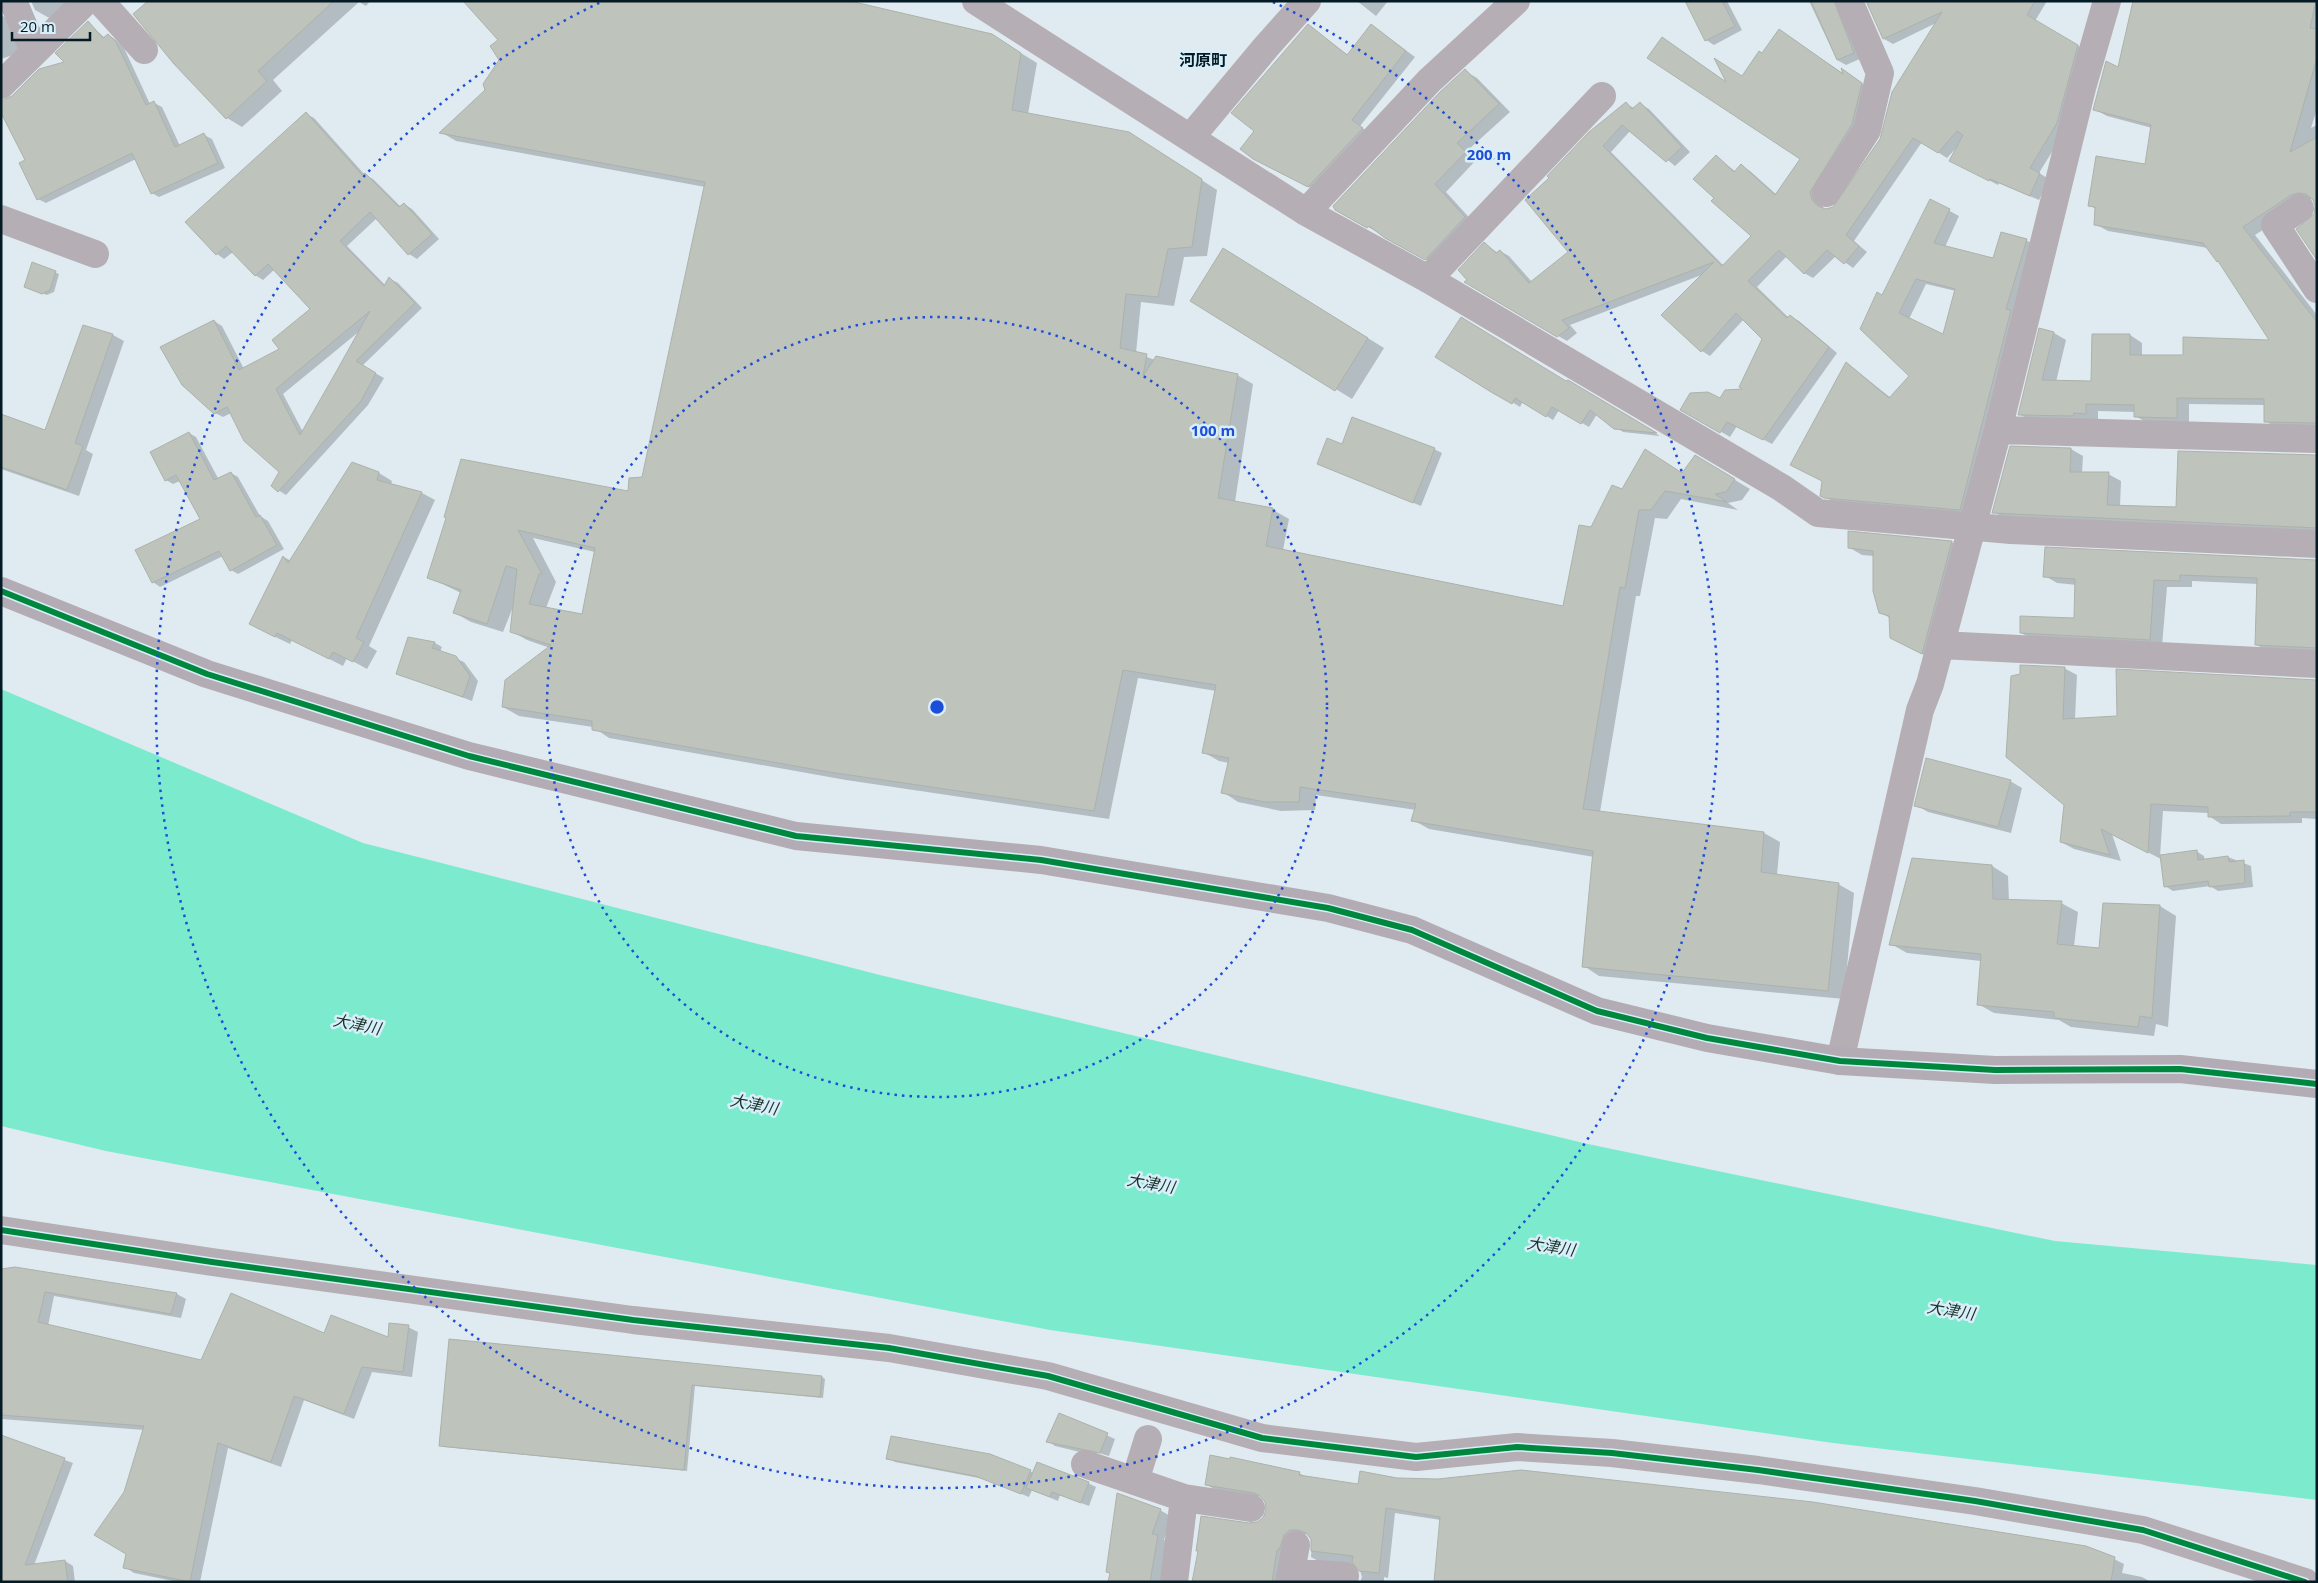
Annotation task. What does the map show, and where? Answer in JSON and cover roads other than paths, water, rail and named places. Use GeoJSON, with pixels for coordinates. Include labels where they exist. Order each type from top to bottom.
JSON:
{"type":"FeatureCollection","features":[{"type":"Feature","properties":{"kind":"street"},"geometry":{"type":"LineString","coordinates":[[13,1],[34,51]]}},
{"type":"Feature","properties":{"kind":"street"},"geometry":{"type":"LineString","coordinates":[[1,85],[86,1]]}},
{"type":"Feature","properties":{"kind":"street"},"geometry":{"type":"LineString","coordinates":[[100,1],[144,50]]}},
{"type":"Feature","properties":{"kind":"street"},"geometry":{"type":"LineString","coordinates":[[976,1],[1306,212],[1428,279],[1782,488],[1818,513],[1971,527],[2317,544]]}},
{"type":"Feature","properties":{"kind":"street"},"geometry":{"type":"LineString","coordinates":[[1190,138],[1307,1]]}},
{"type":"Feature","properties":{"kind":"street"},"geometry":{"type":"LineString","coordinates":[[1306,212],[1429,81],[1516,1]]}},
{"type":"Feature","properties":{"kind":"street"},"geometry":{"type":"LineString","coordinates":[[1826,193],[1866,130],[1880,73],[1849,1]]}},
{"type":"Feature","properties":{"kind":"street"},"geometry":{"type":"LineString","coordinates":[[1840,1061],[1916,729],[1941,645],[1998,430],[2082,88],[2107,1]]}},
{"type":"Feature","properties":{"kind":"street"},"geometry":{"type":"LineString","coordinates":[[1428,279],[1602,96]]}},
{"type":"Feature","properties":{"kind":"street"},"geometry":{"type":"LineString","coordinates":[[2300,208],[2275,225],[2317,289]]}},
{"type":"Feature","properties":{"kind":"street"},"geometry":{"type":"LineString","coordinates":[[1,219],[95,254]]}},
{"type":"Feature","properties":{"kind":"street"},"geometry":{"type":"LineString","coordinates":[[1998,430],[2317,439]]}},
{"type":"Feature","properties":{"kind":"street"},"geometry":{"type":"LineString","coordinates":[[1,590],[206,674],[469,756],[796,836],[1041,860],[1328,908],[1412,930],[1597,1011],[1707,1038],[1840,1061],[1995,1070],[2180,1069],[2317,1084]]}},
{"type":"Feature","properties":{"kind":"street"},"geometry":{"type":"LineString","coordinates":[[1941,645],[2317,664]]}},
{"type":"Feature","properties":{"kind":"street"},"geometry":{"type":"LineString","coordinates":[[1,1230],[212,1262],[633,1320],[889,1348],[1048,1376],[1262,1438],[1416,1457],[1517,1447],[1612,1453],[1758,1470],[1975,1501],[2143,1530],[2306,1582]]}},
{"type":"Feature","properties":{"kind":"street"},"geometry":{"type":"LineString","coordinates":[[1135,1481],[1148,1439]]}},
{"type":"Feature","properties":{"kind":"street"},"geometry":{"type":"LineString","coordinates":[[1085,1464],[1184,1498],[1251,1508]]}},
{"type":"Feature","properties":{"kind":"street"},"geometry":{"type":"LineString","coordinates":[[1174,1582],[1184,1498]]}},
{"type":"Feature","properties":{"kind":"street"},"geometry":{"type":"LineString","coordinates":[[1296,1546],[1290,1577],[1345,1576]]}},
{"type":"Feature","properties":{"kind":"water","name":"大津川"},"geometry":{"type":"Polygon","coordinates":[[[1,689],[363,843],[880,975],[1588,1144],[2055,1241],[2317,1265],[2317,1500],[1833,1443],[1050,1330],[106,1151],[1,1126],[1,689]]]}},
{"type":"Feature","properties":{"kind":"district","name":"河原町"},"geometry":{"type":"Point","coordinates":[1203,60]}}]}
